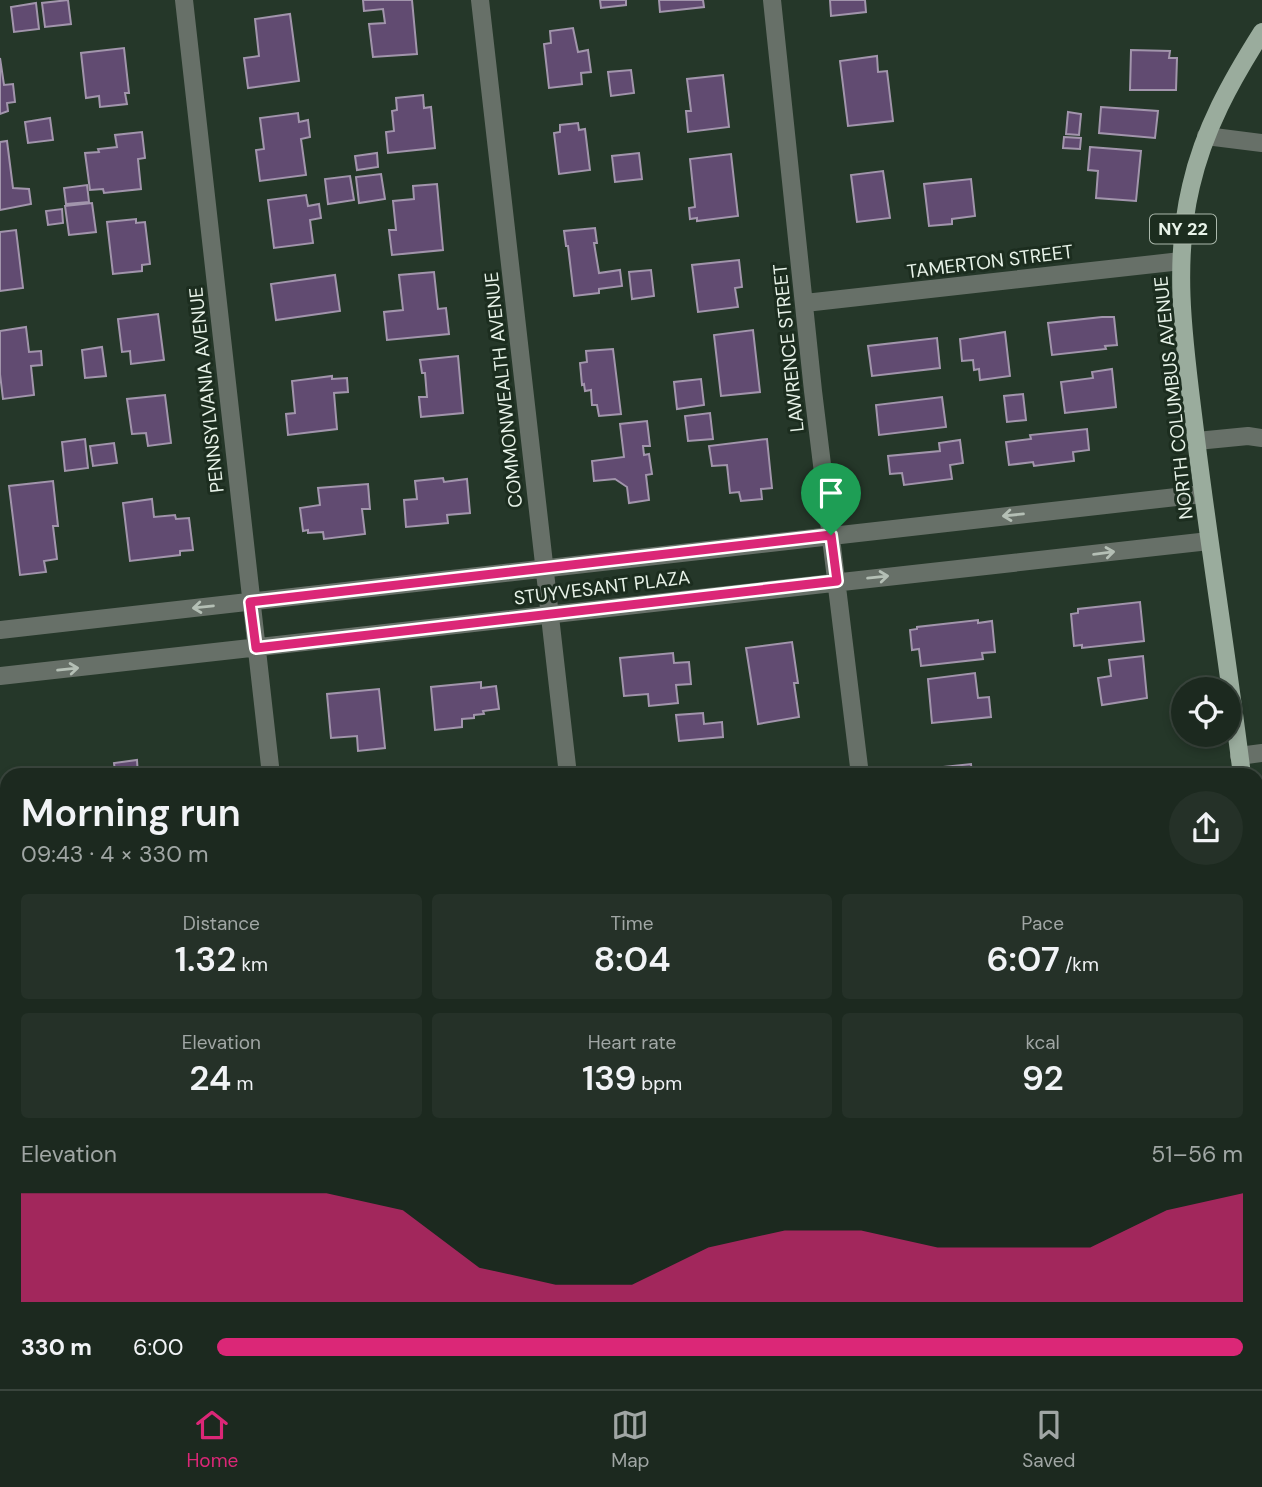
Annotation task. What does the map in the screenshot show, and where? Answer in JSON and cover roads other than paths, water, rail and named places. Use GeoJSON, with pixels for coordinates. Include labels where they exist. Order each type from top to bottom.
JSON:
{"type":"FeatureCollection","features":[{"type":"Feature","properties":{"kind":"main road","name":"NORTH COLUMBUS AVENUE"},"geometry":{"type":"LineString","coordinates":[[1241,768],[1185,352],[1181,261],[1191,185],[1206,136],[1237,71],[1262,32]]}},
{"type":"Feature","properties":{"kind":"street","name":"PENNSYLVANIA AVENUE"},"geometry":{"type":"LineString","coordinates":[[184,0],[270,768]]}},
{"type":"Feature","properties":{"kind":"street","name":"COMMONWEALTH AVENUE"},"geometry":{"type":"LineString","coordinates":[[480,0],[567,768]]}},
{"type":"Feature","properties":{"kind":"street","name":"LAWRENCE STREET"},"geometry":{"type":"LineString","coordinates":[[772,0],[804,303],[859,768]]}},
{"type":"Feature","properties":{"kind":"street"},"geometry":{"type":"LineString","coordinates":[[1206,136],[1262,143]]}},
{"type":"Feature","properties":{"kind":"street","name":"TAMERTON STREET"},"geometry":{"type":"LineString","coordinates":[[804,303],[1181,261]]}},
{"type":"Feature","properties":{"kind":"street"},"geometry":{"type":"LineString","coordinates":[[1196,442],[1248,436],[1262,438]]}},
{"type":"Feature","properties":{"kind":"street","name":"STUYVESANT PLAZA"},"geometry":{"type":"LineString","coordinates":[[0,630],[1203,494]]}},
{"type":"Feature","properties":{"kind":"street","name":"STUYVESANT PLAZA"},"geometry":{"type":"LineString","coordinates":[[0,676],[1209,541]]}},
{"type":"Feature","properties":{"kind":"street"},"geometry":{"type":"LineString","coordinates":[[1239,756],[1262,753]]}}]}
